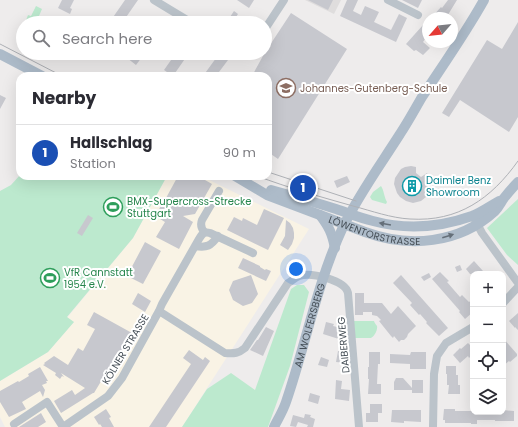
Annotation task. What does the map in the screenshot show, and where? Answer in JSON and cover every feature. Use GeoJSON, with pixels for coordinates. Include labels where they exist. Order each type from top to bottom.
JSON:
{"type":"FeatureCollection","features":[{"type":"Feature","properties":{"kind":"main road","name":"AM WOLFERSBERG"},"geometry":{"type":"LineString","coordinates":[[274,427],[285,404],[297,368],[323,277],[345,224],[375,171],[474,18],[484,0]]}},
{"type":"Feature","properties":{"kind":"main road"},"geometry":{"type":"LineString","coordinates":[[0,54],[34,72]]}},
{"type":"Feature","properties":{"kind":"main road","name":"LÖWENTORSTRASSE"},"geometry":{"type":"LineString","coordinates":[[242,180],[268,194],[376,236],[409,242],[446,238],[462,232],[503,199],[518,182]]}},
{"type":"Feature","properties":{"kind":"main road","name":"LÖWENTORSTRASSE"},"geometry":{"type":"LineString","coordinates":[[244,180],[380,223],[421,226],[475,220]]}},
{"type":"Feature","properties":{"kind":"main road"},"geometry":{"type":"LineString","coordinates":[[320,215],[329,228],[335,248]]}},
{"type":"Feature","properties":{"kind":"street"},"geometry":{"type":"LineString","coordinates":[[154,0],[180,16]]}},
{"type":"Feature","properties":{"kind":"street"},"geometry":{"type":"LineString","coordinates":[[272,18],[284,0]]}},
{"type":"Feature","properties":{"kind":"street"},"geometry":{"type":"LineString","coordinates":[[388,0],[418,15]]}},
{"type":"Feature","properties":{"kind":"street","name":"KÖLNER STRASSE"},"geometry":{"type":"LineString","coordinates":[[14,424],[47,402],[65,426],[108,396],[122,378],[162,304],[204,232],[201,227],[202,220],[219,191]]}},
{"type":"Feature","properties":{"kind":"street"},"geometry":{"type":"LineString","coordinates":[[475,220],[482,233],[518,283]]}},
{"type":"Feature","properties":{"kind":"street"},"geometry":{"type":"LineString","coordinates":[[204,232],[218,236],[253,253]]}},
{"type":"Feature","properties":{"kind":"street"},"geometry":{"type":"LineString","coordinates":[[195,246],[205,247],[211,245],[218,236]]}},
{"type":"Feature","properties":{"kind":"street","name":"KÖLNER STRASSE"},"geometry":{"type":"LineString","coordinates":[[159,311],[225,353],[232,354],[241,352],[246,348],[288,283],[298,276],[310,274],[323,277]]}},
{"type":"Feature","properties":{"kind":"street","name":"DAIBERWEG"},"geometry":{"type":"LineString","coordinates":[[323,277],[340,284],[347,290],[348,293],[359,427]]}},
{"type":"Feature","properties":{"kind":"street"},"geometry":{"type":"LineString","coordinates":[[506,300],[518,287]]}},
{"type":"Feature","properties":{"kind":"street"},"geometry":{"type":"LineString","coordinates":[[433,427],[434,374],[437,356],[452,339],[470,330]]}},
{"type":"Feature","properties":{"kind":"shaded area"},"geometry":{"type":"Polygon","coordinates":[[[305,0],[341,0],[334,14],[305,0]]]}},
{"type":"Feature","properties":{"kind":"shaded area"},"geometry":{"type":"Polygon","coordinates":[[[165,180],[209,180],[309,229],[182,427],[5,427],[0,417],[0,381],[48,352],[74,322],[67,318],[133,238],[165,180]]]}},
{"type":"Feature","properties":{"kind":"green space"},"geometry":{"type":"Polygon","coordinates":[[[36,6],[42,9],[39,16],[31,16],[36,6]]]}},
{"type":"Feature","properties":{"kind":"green space","name":"VfR Cannstatt 1954 e.V."},"geometry":{"type":"Polygon","coordinates":[[[16,179],[165,180],[133,238],[67,317],[74,322],[48,352],[0,381],[0,191],[11,185],[16,179]]]}},
{"type":"Feature","properties":{"kind":"green space"},"geometry":{"type":"Polygon","coordinates":[[[381,186],[387,202],[386,204],[372,200],[370,197],[373,192],[381,186]]]}},
{"type":"Feature","properties":{"kind":"green space"},"geometry":{"type":"Polygon","coordinates":[[[518,199],[518,265],[507,255],[487,228],[518,199]]]}},
{"type":"Feature","properties":{"kind":"green space"},"geometry":{"type":"Polygon","coordinates":[[[297,285],[304,285],[309,292],[290,366],[268,427],[182,427],[207,389],[231,373],[255,390],[291,289],[297,285]]]}},
{"type":"Feature","properties":{"kind":"green space"},"geometry":{"type":"Polygon","coordinates":[[[351,321],[374,321],[377,326],[376,331],[371,338],[352,338],[351,321]]]}},
{"type":"Feature","properties":{"kind":"building"},"geometry":{"type":"Polygon","coordinates":[[[62,0],[74,0],[70,8],[72,9],[70,14],[58,8],[62,0]]]}},
{"type":"Feature","properties":{"kind":"building"},"geometry":{"type":"Polygon","coordinates":[[[125,0],[138,0],[127,16],[114,16],[125,0]]]}},
{"type":"Feature","properties":{"kind":"building"},"geometry":{"type":"Polygon","coordinates":[[[237,0],[254,0],[249,8],[237,0]]]}},
{"type":"Feature","properties":{"kind":"building"},"geometry":{"type":"Polygon","coordinates":[[[308,0],[333,0],[328,10],[308,0]]]}},
{"type":"Feature","properties":{"kind":"building"},"geometry":{"type":"Polygon","coordinates":[[[347,0],[358,0],[353,11],[361,15],[365,6],[379,12],[374,22],[391,30],[399,14],[407,18],[396,42],[340,16],[347,0]]]}},
{"type":"Feature","properties":{"kind":"building"},"geometry":{"type":"Polygon","coordinates":[[[402,0],[422,0],[418,8],[402,0]]]}},
{"type":"Feature","properties":{"kind":"building"},"geometry":{"type":"Polygon","coordinates":[[[448,0],[457,0],[450,12],[436,12],[441,7],[442,8],[448,0]]]}},
{"type":"Feature","properties":{"kind":"building"},"geometry":{"type":"Polygon","coordinates":[[[234,11],[238,14],[237,16],[231,16],[234,11]]]}},
{"type":"Feature","properties":{"kind":"building"},"geometry":{"type":"Polygon","coordinates":[[[291,13],[347,49],[278,159],[272,155],[272,72],[254,72],[261,60],[272,60],[272,42],[291,13]]]}},
{"type":"Feature","properties":{"kind":"building"},"geometry":{"type":"Polygon","coordinates":[[[518,22],[518,117],[509,132],[460,100],[449,117],[442,113],[487,40],[502,49],[518,22]]]}},
{"type":"Feature","properties":{"kind":"building"},"geometry":{"type":"Polygon","coordinates":[[[422,26],[422,48],[430,48],[423,55],[416,50],[414,51],[406,44],[422,26]]]}},
{"type":"Feature","properties":{"kind":"building"},"geometry":{"type":"Polygon","coordinates":[[[130,60],[140,60],[136,65],[130,60]]]}},
{"type":"Feature","properties":{"kind":"building"},"geometry":{"type":"Polygon","coordinates":[[[171,60],[184,60],[176,72],[167,72],[164,70],[171,60]]]}},
{"type":"Feature","properties":{"kind":"building"},"geometry":{"type":"Polygon","coordinates":[[[215,60],[228,60],[219,72],[206,72],[215,60]]]}},
{"type":"Feature","properties":{"kind":"building"},"geometry":{"type":"Polygon","coordinates":[[[0,95],[6,98],[0,109],[0,95]]]}},
{"type":"Feature","properties":{"kind":"building","name":"Daimler Benz Showroom"},"geometry":{"type":"Polygon","coordinates":[[[411,166],[416,167],[416,173],[421,177],[427,173],[431,183],[430,190],[426,197],[421,201],[413,203],[400,197],[394,184],[395,178],[401,169],[411,166]]]}},
{"type":"Feature","properties":{"kind":"building"},"geometry":{"type":"Polygon","coordinates":[[[347,176],[350,182],[337,188],[334,181],[347,176]]]}},
{"type":"Feature","properties":{"kind":"building"},"geometry":{"type":"Polygon","coordinates":[[[176,180],[205,180],[212,184],[195,214],[183,216],[193,222],[179,249],[156,237],[165,222],[155,216],[162,204],[168,208],[166,198],[176,180]]]}},
{"type":"Feature","properties":{"kind":"building"},"geometry":{"type":"Polygon","coordinates":[[[264,209],[284,218],[268,250],[227,230],[234,217],[242,221],[243,218],[257,225],[264,209]]]}},
{"type":"Feature","properties":{"kind":"building"},"geometry":{"type":"Polygon","coordinates":[[[88,215],[93,218],[82,236],[77,233],[88,215]]]}},
{"type":"Feature","properties":{"kind":"building"},"geometry":{"type":"Polygon","coordinates":[[[286,220],[290,223],[294,233],[292,244],[288,250],[280,245],[285,236],[286,220]]]}},
{"type":"Feature","properties":{"kind":"building"},"geometry":{"type":"Polygon","coordinates":[[[145,242],[161,251],[143,284],[127,276],[145,242]]]}},
{"type":"Feature","properties":{"kind":"building"},"geometry":{"type":"Polygon","coordinates":[[[243,258],[265,270],[271,271],[266,281],[238,268],[243,258]]]}},
{"type":"Feature","properties":{"kind":"building"},"geometry":{"type":"Polygon","coordinates":[[[474,261],[483,271],[470,271],[470,274],[466,269],[474,261]]]}},
{"type":"Feature","properties":{"kind":"building"},"geometry":{"type":"Polygon","coordinates":[[[460,265],[462,270],[457,272],[455,267],[460,265]]]}},
{"type":"Feature","properties":{"kind":"building"},"geometry":{"type":"Polygon","coordinates":[[[440,272],[449,281],[447,282],[460,297],[462,295],[469,302],[470,301],[470,315],[465,319],[459,312],[460,311],[432,279],[440,272]]]}},
{"type":"Feature","properties":{"kind":"building"},"geometry":{"type":"Polygon","coordinates":[[[429,273],[431,277],[424,281],[421,277],[429,273]]]}},
{"type":"Feature","properties":{"kind":"building"},"geometry":{"type":"Polygon","coordinates":[[[251,275],[258,294],[252,303],[243,306],[233,300],[229,290],[233,281],[251,275]]]}},
{"type":"Feature","properties":{"kind":"building"},"geometry":{"type":"Polygon","coordinates":[[[401,275],[448,328],[439,336],[410,305],[412,303],[393,283],[401,275]]]}},
{"type":"Feature","properties":{"kind":"building"},"geometry":{"type":"Polygon","coordinates":[[[138,293],[151,301],[145,312],[132,304],[138,293]]]}},
{"type":"Feature","properties":{"kind":"building"},"geometry":{"type":"Polygon","coordinates":[[[355,293],[364,293],[364,303],[382,303],[391,314],[398,306],[416,326],[404,340],[399,342],[394,336],[393,338],[391,336],[379,321],[381,320],[377,316],[372,315],[372,312],[363,312],[363,315],[355,315],[355,293]]]}},
{"type":"Feature","properties":{"kind":"building"},"geometry":{"type":"Polygon","coordinates":[[[94,312],[132,333],[115,364],[113,363],[94,393],[61,413],[54,401],[72,390],[75,395],[85,388],[61,373],[64,377],[62,376],[60,379],[55,375],[56,373],[43,365],[54,356],[68,365],[78,348],[83,351],[95,329],[87,325],[94,312]]]}},
{"type":"Feature","properties":{"kind":"building"},"geometry":{"type":"Polygon","coordinates":[[[518,313],[518,330],[509,321],[518,313]]]}},
{"type":"Feature","properties":{"kind":"building"},"geometry":{"type":"Polygon","coordinates":[[[326,322],[334,324],[333,326],[345,329],[342,340],[323,334],[326,322]]]}},
{"type":"Feature","properties":{"kind":"building"},"geometry":{"type":"Polygon","coordinates":[[[266,327],[274,331],[263,356],[250,350],[266,327]]]}},
{"type":"Feature","properties":{"kind":"building"},"geometry":{"type":"Polygon","coordinates":[[[506,341],[517,354],[517,356],[510,362],[509,361],[506,364],[506,341]]]}},
{"type":"Feature","properties":{"kind":"building"},"geometry":{"type":"Polygon","coordinates":[[[468,343],[470,345],[470,357],[469,358],[468,356],[460,363],[453,355],[460,348],[461,349],[468,343]]]}},
{"type":"Feature","properties":{"kind":"building"},"geometry":{"type":"Polygon","coordinates":[[[189,350],[203,360],[205,357],[210,361],[166,427],[149,427],[191,364],[183,358],[189,350]]]}},
{"type":"Feature","properties":{"kind":"building"},"geometry":{"type":"Polygon","coordinates":[[[338,351],[347,352],[346,363],[336,362],[338,351]]]}},
{"type":"Feature","properties":{"kind":"building"},"geometry":{"type":"Polygon","coordinates":[[[369,352],[380,352],[377,384],[381,384],[381,394],[368,394],[369,352]]]}},
{"type":"Feature","properties":{"kind":"building"},"geometry":{"type":"Polygon","coordinates":[[[411,352],[426,352],[426,369],[410,369],[410,364],[390,363],[390,354],[410,355],[411,352]]]}},
{"type":"Feature","properties":{"kind":"building"},"geometry":{"type":"Polygon","coordinates":[[[321,357],[329,360],[327,367],[318,365],[321,357]]]}},
{"type":"Feature","properties":{"kind":"building"},"geometry":{"type":"Polygon","coordinates":[[[446,366],[456,366],[458,385],[460,385],[460,394],[448,394],[449,385],[447,385],[446,366]]]}},
{"type":"Feature","properties":{"kind":"building"},"geometry":{"type":"Polygon","coordinates":[[[40,367],[48,381],[42,385],[45,390],[43,397],[40,391],[22,402],[26,409],[9,417],[0,402],[0,391],[29,376],[28,374],[40,367]]]}},
{"type":"Feature","properties":{"kind":"building"},"geometry":{"type":"Polygon","coordinates":[[[396,378],[403,378],[412,388],[412,380],[423,380],[423,393],[412,393],[412,390],[394,390],[394,382],[396,378]]]}},
{"type":"Feature","properties":{"kind":"building"},"geometry":{"type":"Polygon","coordinates":[[[336,380],[342,381],[341,389],[350,390],[349,401],[335,399],[336,380]]]}},
{"type":"Feature","properties":{"kind":"building"},"geometry":{"type":"Polygon","coordinates":[[[310,393],[320,396],[318,404],[308,401],[310,393]]]}},
{"type":"Feature","properties":{"kind":"building"},"geometry":{"type":"Polygon","coordinates":[[[370,404],[382,404],[382,413],[378,413],[378,422],[366,422],[366,413],[370,413],[370,404]]]}},
{"type":"Feature","properties":{"kind":"building"},"geometry":{"type":"Polygon","coordinates":[[[106,409],[111,417],[109,418],[114,427],[102,427],[94,417],[106,409]]]}},
{"type":"Feature","properties":{"kind":"building"},"geometry":{"type":"Polygon","coordinates":[[[444,409],[470,411],[470,415],[506,415],[506,410],[514,411],[514,421],[477,420],[477,424],[471,424],[445,423],[445,420],[443,420],[444,409]]]}},
{"type":"Feature","properties":{"kind":"building"},"geometry":{"type":"Polygon","coordinates":[[[392,410],[421,410],[421,422],[391,422],[392,410]]]}},
{"type":"Feature","properties":{"kind":"building"},"geometry":{"type":"Polygon","coordinates":[[[41,413],[46,422],[38,427],[19,427],[41,413]]]}},
{"type":"Feature","properties":{"kind":"building"},"geometry":{"type":"Polygon","coordinates":[[[305,414],[311,415],[310,417],[315,419],[313,427],[307,427],[308,425],[298,422],[296,427],[290,426],[293,415],[304,418],[305,414]]]}},
{"type":"Feature","properties":{"kind":"tram line"},"geometry":{"type":"LineString","coordinates":[[0,44],[16,52]]}},
{"type":"Feature","properties":{"kind":"tram line"},"geometry":{"type":"LineString","coordinates":[[31,60],[54,72]]}},
{"type":"Feature","properties":{"kind":"tram line"},"geometry":{"type":"LineString","coordinates":[[269,180],[382,214],[410,219],[427,219],[443,217],[458,212],[485,197],[508,175],[518,161]]}},
{"type":"Feature","properties":{"kind":"tram line"},"geometry":{"type":"LineString","coordinates":[[272,173],[356,201]]}},
{"type":"Feature","properties":{"kind":"place","name":"Johannes-Gutenberg-Schule"},"geometry":{"type":"Point","coordinates":[286,88]}},
{"type":"Feature","properties":{"kind":"place","name":"Daimler Benz Showroom"},"geometry":{"type":"Point","coordinates":[412,186]}},
{"type":"Feature","properties":{"kind":"place","name":"Hallschlag"},"geometry":{"type":"Point","coordinates":[303,188]}},
{"type":"Feature","properties":{"kind":"place","name":"BMX-Supercross-Strecke Stuttgart"},"geometry":{"type":"Point","coordinates":[113,207]}},
{"type":"Feature","properties":{"kind":"place","name":"VfR Cannstatt 1954 e.V."},"geometry":{"type":"Point","coordinates":[50,278]}}]}
